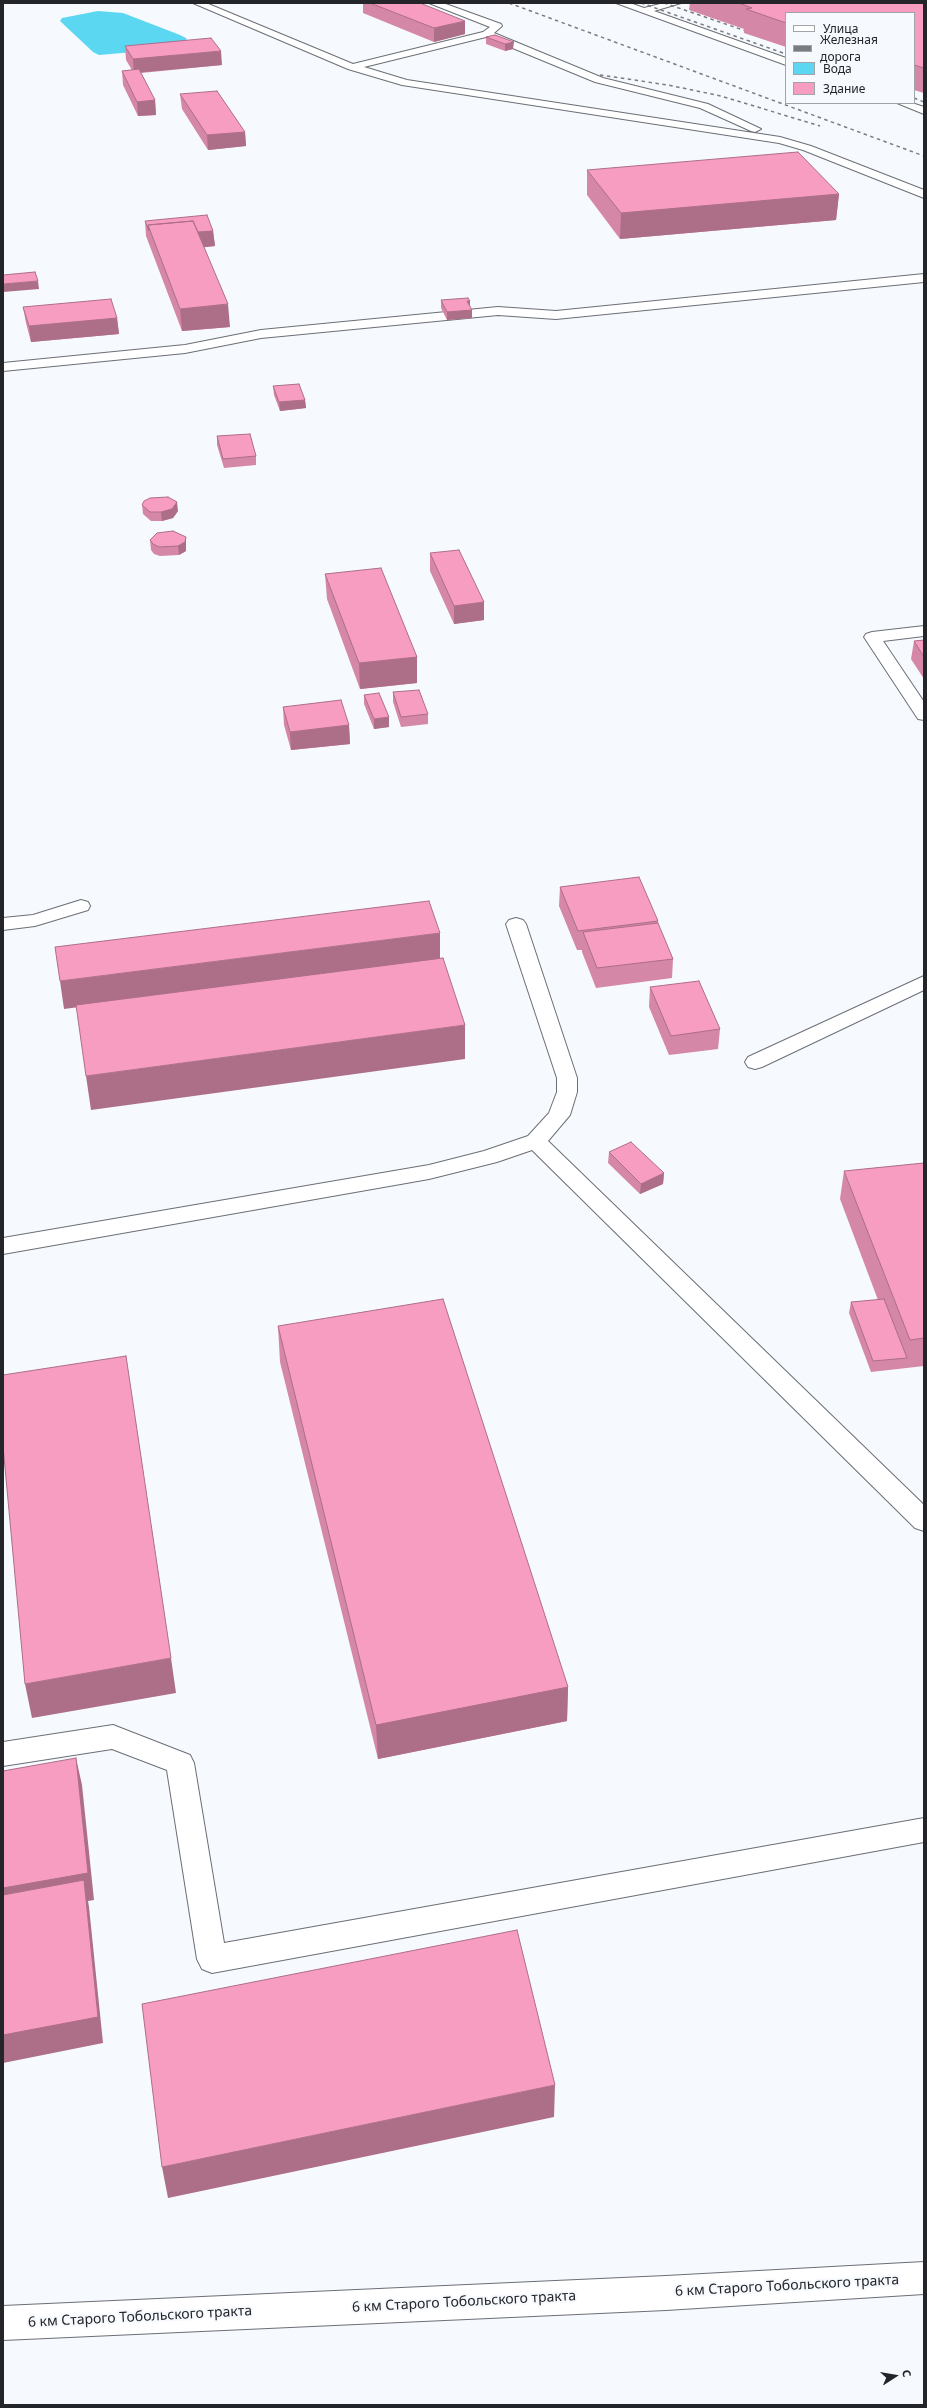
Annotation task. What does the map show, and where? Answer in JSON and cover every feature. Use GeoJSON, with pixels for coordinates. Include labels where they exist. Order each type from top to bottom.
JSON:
{"type":"FeatureCollection","features":[{"type":"Feature","properties":{"kind":"street"},"geometry":{"type":"LineString","coordinates":[[198,3],[352,67],[406,83],[780,140],[808,148],[924,194]]}},
{"type":"Feature","properties":{"kind":"street"},"geometry":{"type":"LineString","coordinates":[[352,67],[487,34],[497,26],[434,3]]}},
{"type":"Feature","properties":{"kind":"street"},"geometry":{"type":"LineString","coordinates":[[621,3],[785,62]]}},
{"type":"Feature","properties":{"kind":"street"},"geometry":{"type":"LineString","coordinates":[[644,11],[676,3]]}},
{"type":"Feature","properties":{"kind":"street"},"geometry":{"type":"LineString","coordinates":[[487,34],[599,80],[704,106],[780,140]]}},
{"type":"Feature","properties":{"kind":"street"},"geometry":{"type":"LineString","coordinates":[[905,104],[924,111]]}},
{"type":"Feature","properties":{"kind":"street"},"geometry":{"type":"LineString","coordinates":[[3,367],[185,349],[261,334],[498,311],[556,315],[924,278]]}},
{"type":"Feature","properties":{"kind":"street"},"geometry":{"type":"LineString","coordinates":[[924,631],[872,637],[924,715]]}},
{"type":"Feature","properties":{"kind":"street"},"geometry":{"type":"LineString","coordinates":[[3,924],[35,920],[81,906]]}},
{"type":"Feature","properties":{"kind":"street"},"geometry":{"type":"LineString","coordinates":[[3,1246],[430,1172],[489,1158],[536,1141],[559,1115],[567,1092],[567,1078],[516,924]]}},
{"type":"Feature","properties":{"kind":"street"},"geometry":{"type":"LineString","coordinates":[[755,1062],[924,982]]}},
{"type":"Feature","properties":{"kind":"street"},"geometry":{"type":"LineString","coordinates":[[536,1141],[924,1521]]}},
{"type":"Feature","properties":{"kind":"street"},"geometry":{"type":"LineString","coordinates":[[3,1754],[112,1737],[180,1763],[212,1959],[924,1830]]}},
{"type":"Feature","properties":{"kind":"street","name":"6 км Старого Тобольского тракта"},"geometry":{"type":"LineString","coordinates":[[3,2323],[658,2294],[924,2278]]}},
{"type":"Feature","properties":{"kind":"water"},"geometry":{"type":"Polygon","coordinates":[[[98,11],[123,13],[180,35],[186,38],[188,44],[179,48],[99,55],[93,52],[60,21],[62,18],[98,11]]]}},
{"type":"Feature","properties":{"kind":"building"},"geometry":{"type":"Polygon","coordinates":[[[370,3],[420,3],[465,21],[434,28],[370,3]]]}},
{"type":"Feature","properties":{"kind":"building"},"geometry":{"type":"Polygon","coordinates":[[[739,3],[924,3],[924,68],[915,65],[915,12],[785,12],[785,23],[746,9],[752,8],[739,3]]]}},
{"type":"Feature","properties":{"kind":"building"},"geometry":{"type":"Polygon","coordinates":[[[495,35],[514,42],[505,44],[486,37],[495,35]]]}},
{"type":"Feature","properties":{"kind":"building"},"geometry":{"type":"Polygon","coordinates":[[[211,38],[221,51],[133,59],[125,46],[211,38]]]}},
{"type":"Feature","properties":{"kind":"building"},"geometry":{"type":"Polygon","coordinates":[[[139,69],[155,100],[137,102],[122,71],[139,69]]]}},
{"type":"Feature","properties":{"kind":"building"},"geometry":{"type":"Polygon","coordinates":[[[217,91],[245,132],[207,135],[180,94],[217,91]]]}},
{"type":"Feature","properties":{"kind":"building"},"geometry":{"type":"Polygon","coordinates":[[[798,152],[839,194],[621,213],[587,170],[798,152]]]}},
{"type":"Feature","properties":{"kind":"building"},"geometry":{"type":"Polygon","coordinates":[[[207,215],[213,231],[198,232],[193,221],[148,225],[149,231],[145,221],[207,215]]]}},
{"type":"Feature","properties":{"kind":"building"},"geometry":{"type":"Polygon","coordinates":[[[193,221],[228,304],[180,309],[148,225],[193,221]]]}},
{"type":"Feature","properties":{"kind":"building"},"geometry":{"type":"Polygon","coordinates":[[[35,272],[38,281],[3,284],[3,275],[35,272]]]}},
{"type":"Feature","properties":{"kind":"building"},"geometry":{"type":"Polygon","coordinates":[[[468,298],[470,301],[467,301],[472,310],[447,312],[441,300],[468,298]]]}},
{"type":"Feature","properties":{"kind":"building"},"geometry":{"type":"Polygon","coordinates":[[[111,299],[117,318],[29,326],[23,307],[111,299]]]}},
{"type":"Feature","properties":{"kind":"building"},"geometry":{"type":"Polygon","coordinates":[[[299,384],[305,400],[279,402],[273,386],[299,384]]]}},
{"type":"Feature","properties":{"kind":"building"},"geometry":{"type":"Polygon","coordinates":[[[250,434],[256,456],[223,459],[217,436],[250,434]]]}},
{"type":"Feature","properties":{"kind":"building"},"geometry":{"type":"Polygon","coordinates":[[[168,497],[177,502],[172,509],[161,512],[150,512],[142,505],[144,501],[150,498],[168,497]]]}},
{"type":"Feature","properties":{"kind":"building"},"geometry":{"type":"Polygon","coordinates":[[[173,531],[186,537],[185,542],[178,546],[159,547],[153,544],[150,540],[157,533],[173,531]]]}},
{"type":"Feature","properties":{"kind":"building"},"geometry":{"type":"Polygon","coordinates":[[[459,550],[484,602],[454,606],[430,553],[459,550]]]}},
{"type":"Feature","properties":{"kind":"building"},"geometry":{"type":"Polygon","coordinates":[[[381,568],[417,657],[359,663],[325,574],[381,568]]]}},
{"type":"Feature","properties":{"kind":"building"},"geometry":{"type":"Polygon","coordinates":[[[924,640],[924,657],[914,641],[924,640]]]}},
{"type":"Feature","properties":{"kind":"building"},"geometry":{"type":"Polygon","coordinates":[[[419,690],[428,714],[401,717],[393,692],[419,690]]]}},
{"type":"Feature","properties":{"kind":"building"},"geometry":{"type":"Polygon","coordinates":[[[379,693],[389,717],[374,719],[364,695],[379,693]]]}},
{"type":"Feature","properties":{"kind":"building"},"geometry":{"type":"Polygon","coordinates":[[[341,700],[349,725],[290,732],[283,707],[341,700]]]}},
{"type":"Feature","properties":{"kind":"building"},"geometry":{"type":"Polygon","coordinates":[[[639,877],[658,921],[578,931],[560,887],[639,877]]]}},
{"type":"Feature","properties":{"kind":"building"},"geometry":{"type":"Polygon","coordinates":[[[429,901],[440,933],[60,981],[55,947],[429,901]]]}},
{"type":"Feature","properties":{"kind":"building"},"geometry":{"type":"Polygon","coordinates":[[[658,923],[673,959],[597,968],[583,932],[658,923]]]}},
{"type":"Feature","properties":{"kind":"building"},"geometry":{"type":"Polygon","coordinates":[[[443,958],[465,1025],[86,1076],[76,1005],[443,958]]]}},
{"type":"Feature","properties":{"kind":"building"},"geometry":{"type":"Polygon","coordinates":[[[699,981],[720,1029],[671,1036],[650,987],[699,981]]]}},
{"type":"Feature","properties":{"kind":"building"},"geometry":{"type":"Polygon","coordinates":[[[631,1142],[664,1173],[641,1184],[609,1152],[631,1142]]]}},
{"type":"Feature","properties":{"kind":"building"},"geometry":{"type":"Polygon","coordinates":[[[924,1163],[924,1338],[910,1340],[844,1171],[924,1163]]]}},
{"type":"Feature","properties":{"kind":"building"},"geometry":{"type":"Polygon","coordinates":[[[443,1299],[568,1687],[376,1725],[278,1326],[443,1299]]]}},
{"type":"Feature","properties":{"kind":"building"},"geometry":{"type":"Polygon","coordinates":[[[884,1299],[907,1358],[873,1361],[851,1302],[884,1299]]]}},
{"type":"Feature","properties":{"kind":"building"},"geometry":{"type":"Polygon","coordinates":[[[126,1356],[171,1658],[25,1684],[3,1446],[3,1375],[126,1356]]]}},
{"type":"Feature","properties":{"kind":"building"},"geometry":{"type":"Polygon","coordinates":[[[76,1758],[88,1873],[3,1888],[3,1771],[76,1758]]]}},
{"type":"Feature","properties":{"kind":"building"},"geometry":{"type":"Polygon","coordinates":[[[84,1880],[98,2017],[3,2035],[3,1895],[84,1880]]]}},
{"type":"Feature","properties":{"kind":"building"},"geometry":{"type":"Polygon","coordinates":[[[517,1930],[555,2085],[162,2167],[142,2004],[517,1930]]]}},
{"type":"Feature","properties":{"kind":"railway"},"geometry":{"type":"LineString","coordinates":[[509,3],[924,156]]}},
{"type":"Feature","properties":{"kind":"railway"},"geometry":{"type":"LineString","coordinates":[[641,3],[785,54]]}},
{"type":"Feature","properties":{"kind":"railway"},"geometry":{"type":"LineString","coordinates":[[664,3],[746,31]]}},
{"type":"Feature","properties":{"kind":"railway"},"geometry":{"type":"LineString","coordinates":[[600,75],[668,85],[721,96],[820,126]]}},
{"type":"Feature","properties":{"kind":"railway"},"geometry":{"type":"LineString","coordinates":[[915,98],[924,102]]}}]}
